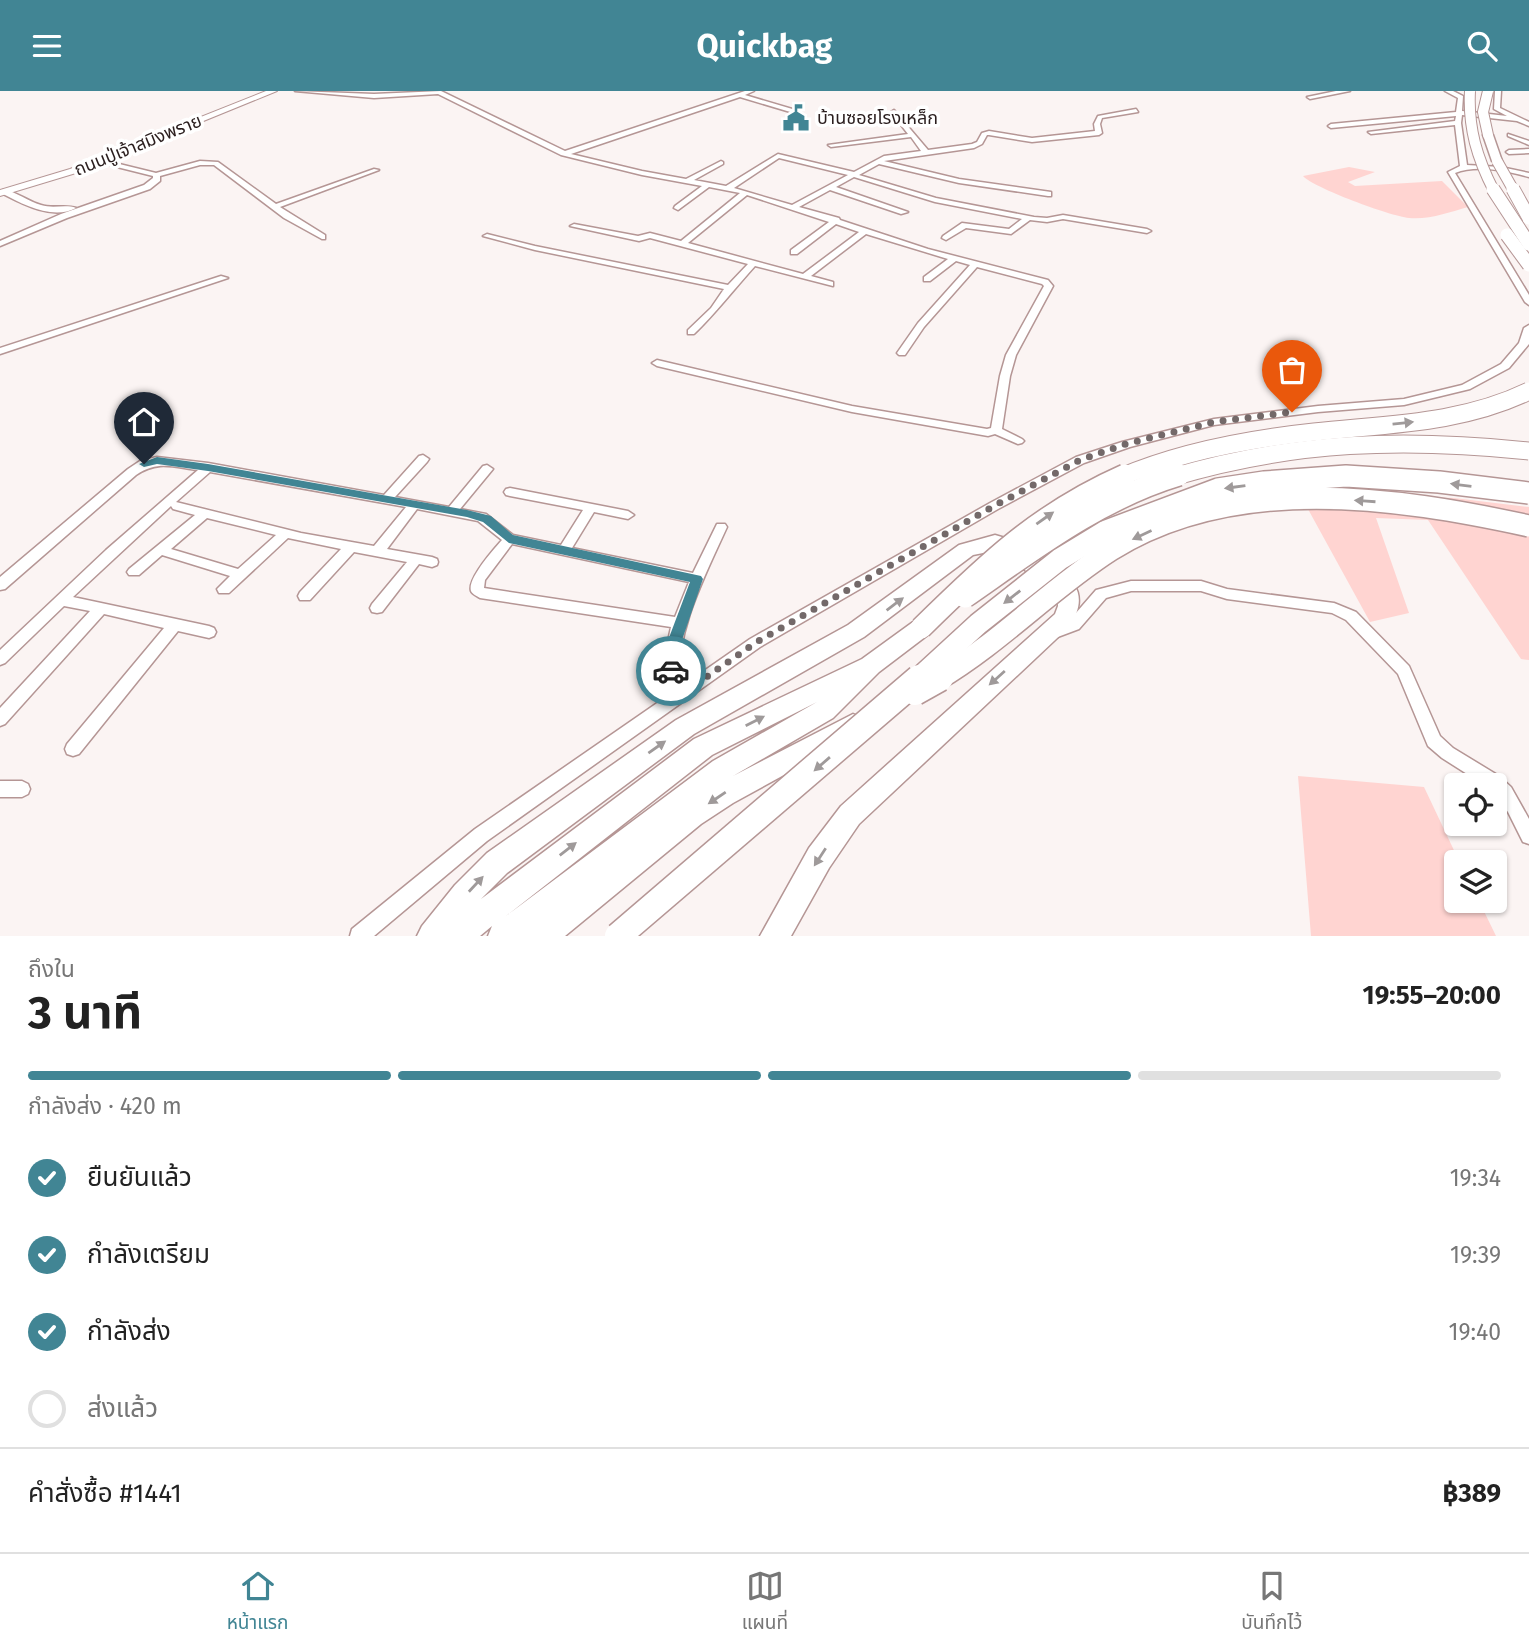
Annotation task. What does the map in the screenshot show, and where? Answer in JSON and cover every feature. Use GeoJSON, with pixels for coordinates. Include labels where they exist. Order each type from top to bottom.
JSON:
{"type":"FeatureCollection","features":[{"type":"Feature","properties":{"kind":"highway"},"geometry":{"type":"LineString","coordinates":[[1470,91],[1468,126],[1480,165],[1501,224],[1529,265]]}},
{"type":"Feature","properties":{"kind":"highway"},"geometry":{"type":"LineString","coordinates":[[1488,91],[1483,112],[1497,161],[1529,218]]}},
{"type":"Feature","properties":{"kind":"highway"},"geometry":{"type":"LineString","coordinates":[[1497,161],[1529,199]]}},
{"type":"Feature","properties":{"kind":"highway"},"geometry":{"type":"LineString","coordinates":[[1480,165],[1529,244]]}},
{"type":"Feature","properties":{"kind":"highway"},"geometry":{"type":"LineString","coordinates":[[921,628],[987,563],[1050,514],[1117,477],[1190,452],[1265,437],[1457,415],[1494,407],[1529,391]]}},
{"type":"Feature","properties":{"kind":"highway"},"geometry":{"type":"LineString","coordinates":[[503,936],[722,769],[824,711],[871,665],[921,628],[1068,527],[1120,498],[1179,474],[1272,451],[1345,444],[1416,443],[1529,451]]}},
{"type":"Feature","properties":{"kind":"highway"},"geometry":{"type":"LineString","coordinates":[[618,936],[885,709],[978,624],[1060,559],[1106,531],[1218,489],[1346,476],[1439,482],[1529,493]]}},
{"type":"Feature","properties":{"kind":"highway"},"geometry":{"type":"LineString","coordinates":[[542,936],[682,823],[724,793],[885,709],[979,653],[1083,569],[1116,547],[1184,519],[1244,505],[1278,501],[1351,500],[1436,508],[1529,526]]}},
{"type":"Feature","properties":{"kind":"highway"},"geometry":{"type":"LineString","coordinates":[[432,936],[482,876],[685,727],[838,641],[890,608],[966,549],[995,542],[1005,545],[1067,590],[1069,606],[1063,619],[850,815],[819,858],[775,936]]}},
{"type":"Feature","properties":{"kind":"highway"},"geometry":{"type":"LineString","coordinates":[[456,936],[703,747],[871,665]]}},
{"type":"Feature","properties":{"kind":"main road","name":"ถนนปู่เจ้าสมิงพราย"},"geometry":{"type":"LineString","coordinates":[[2,191],[264,91]]}},
{"type":"Feature","properties":{"kind":"main road","name":"ถนนปู่เจ้าสมิงพราย"},"geometry":{"type":"LineString","coordinates":[[2,191],[99,161],[273,91]]}},
{"type":"Feature","properties":{"kind":"street"},"geometry":{"type":"LineString","coordinates":[[298,91],[374,96],[435,91],[567,155],[746,192],[925,251],[1045,282],[1049,286],[1011,355],[1004,376],[996,430]]}},
{"type":"Feature","properties":{"kind":"street"},"geometry":{"type":"LineString","coordinates":[[567,155],[751,91]]}},
{"type":"Feature","properties":{"kind":"street"},"geometry":{"type":"LineString","coordinates":[[1310,97],[1347,91]]}},
{"type":"Feature","properties":{"kind":"street"},"geometry":{"type":"LineString","coordinates":[[1448,91],[1461,97],[1458,123],[1464,167]]}},
{"type":"Feature","properties":{"kind":"street"},"geometry":{"type":"LineString","coordinates":[[1498,91],[1496,108],[1529,124]]}},
{"type":"Feature","properties":{"kind":"street"},"geometry":{"type":"LineString","coordinates":[[740,95],[797,112]]}},
{"type":"Feature","properties":{"kind":"street"},"geometry":{"type":"LineString","coordinates":[[794,207],[886,157],[974,145],[980,143],[984,134],[989,133],[1032,140],[1099,133],[1097,124],[1100,117],[1136,111]]}},
{"type":"Feature","properties":{"kind":"street"},"geometry":{"type":"LineString","coordinates":[[894,112],[926,152]]}},
{"type":"Feature","properties":{"kind":"street"},"geometry":{"type":"LineString","coordinates":[[1331,126],[1458,113],[1519,119]]}},
{"type":"Feature","properties":{"kind":"street"},"geometry":{"type":"LineString","coordinates":[[1371,132],[1458,123]]}},
{"type":"Feature","properties":{"kind":"street"},"geometry":{"type":"LineString","coordinates":[[831,145],[913,135]]}},
{"type":"Feature","properties":{"kind":"street"},"geometry":{"type":"LineString","coordinates":[[1510,135],[1529,143]]}},
{"type":"Feature","properties":{"kind":"street"},"geometry":{"type":"LineString","coordinates":[[1529,151],[1512,152],[1529,159]]}},
{"type":"Feature","properties":{"kind":"street"},"geometry":{"type":"LineString","coordinates":[[728,188],[778,156],[854,175],[935,200],[1028,218],[1044,220],[1063,216],[1147,232]]}},
{"type":"Feature","properties":{"kind":"street"},"geometry":{"type":"LineString","coordinates":[[99,161],[156,175],[200,163],[216,163],[274,207],[322,237]]}},
{"type":"Feature","properties":{"kind":"street"},"geometry":{"type":"LineString","coordinates":[[877,161],[959,181],[1048,194]]}},
{"type":"Feature","properties":{"kind":"street"},"geometry":{"type":"LineString","coordinates":[[687,181],[721,163]]}},
{"type":"Feature","properties":{"kind":"street"},"geometry":{"type":"LineString","coordinates":[[1529,175],[1519,171],[1464,167],[1452,172],[1529,303]]}},
{"type":"Feature","properties":{"kind":"street"},"geometry":{"type":"LineString","coordinates":[[274,207],[376,170]]}},
{"type":"Feature","properties":{"kind":"street"},"geometry":{"type":"LineString","coordinates":[[0,244],[64,216],[154,183],[156,175]]}},
{"type":"Feature","properties":{"kind":"street"},"geometry":{"type":"LineString","coordinates":[[678,208],[708,185]]}},
{"type":"Feature","properties":{"kind":"street"},"geometry":{"type":"LineString","coordinates":[[831,188],[904,212]]}},
{"type":"Feature","properties":{"kind":"street"},"geometry":{"type":"LineString","coordinates":[[2,191],[21,200],[59,211],[110,194],[122,196]]}},
{"type":"Feature","properties":{"kind":"street"},"geometry":{"type":"LineString","coordinates":[[682,244],[746,192]]}},
{"type":"Feature","properties":{"kind":"street"},"geometry":{"type":"LineString","coordinates":[[946,238],[965,226],[1011,232],[1028,218]]}},
{"type":"Feature","properties":{"kind":"street"},"geometry":{"type":"LineString","coordinates":[[794,251],[836,220]]}},
{"type":"Feature","properties":{"kind":"street"},"geometry":{"type":"LineString","coordinates":[[574,226],[636,239],[650,235],[830,284]]}},
{"type":"Feature","properties":{"kind":"street"},"geometry":{"type":"LineString","coordinates":[[804,277],[866,230]]}},
{"type":"Feature","properties":{"kind":"street"},"geometry":{"type":"LineString","coordinates":[[487,236],[730,288]]}},
{"type":"Feature","properties":{"kind":"street"},"geometry":{"type":"LineString","coordinates":[[927,279],[955,258]]}},
{"type":"Feature","properties":{"kind":"street"},"geometry":{"type":"LineString","coordinates":[[691,332],[714,310],[753,264]]}},
{"type":"Feature","properties":{"kind":"street"},"geometry":{"type":"LineString","coordinates":[[902,353],[921,325],[975,264]]}},
{"type":"Feature","properties":{"kind":"street"},"geometry":{"type":"LineString","coordinates":[[0,351],[224,278]]}},
{"type":"Feature","properties":{"kind":"street"},"geometry":{"type":"LineString","coordinates":[[359,936],[481,835],[755,643],[994,506],[1080,460],[1126,444],[1214,422],[1404,402],[1466,387],[1505,366],[1524,344],[1529,328]]}},
{"type":"Feature","properties":{"kind":"street"},"geometry":{"type":"LineString","coordinates":[[657,363],[852,409],[981,432],[996,430],[1018,441]]}},
{"type":"Feature","properties":{"kind":"street"},"geometry":{"type":"LineString","coordinates":[[387,499],[423,459]]}},
{"type":"Feature","properties":{"kind":"street"},"geometry":{"type":"LineString","coordinates":[[0,585],[144,464],[157,461],[208,467],[482,517],[509,539],[697,579]]}},
{"type":"Feature","properties":{"kind":"street"},"geometry":{"type":"LineString","coordinates":[[0,659],[208,467]]}},
{"type":"Feature","properties":{"kind":"street"},"geometry":{"type":"LineString","coordinates":[[452,511],[486,469]]}},
{"type":"Feature","properties":{"kind":"street"},"geometry":{"type":"LineString","coordinates":[[510,492],[628,515]]}},
{"type":"Feature","properties":{"kind":"street"},"geometry":{"type":"LineString","coordinates":[[377,552],[415,504]]}},
{"type":"Feature","properties":{"kind":"street"},"geometry":{"type":"LineString","coordinates":[[177,506],[286,533],[432,562]]}},
{"type":"Feature","properties":{"kind":"street"},"geometry":{"type":"LineString","coordinates":[[564,551],[590,509]]}},
{"type":"Feature","properties":{"kind":"street"},"geometry":{"type":"LineString","coordinates":[[134,572],[205,513]]}},
{"type":"Feature","properties":{"kind":"street"},"geometry":{"type":"LineString","coordinates":[[671,702],[671,657],[697,579],[722,527]]}},
{"type":"Feature","properties":{"kind":"street"},"geometry":{"type":"LineString","coordinates":[[224,589],[286,533]]}},
{"type":"Feature","properties":{"kind":"street"},"geometry":{"type":"LineString","coordinates":[[509,539],[479,579],[477,590],[485,594],[681,623]]}},
{"type":"Feature","properties":{"kind":"street"},"geometry":{"type":"LineString","coordinates":[[305,596],[351,547]]}},
{"type":"Feature","properties":{"kind":"street"},"geometry":{"type":"LineString","coordinates":[[160,550],[240,574]]}},
{"type":"Feature","properties":{"kind":"street"},"geometry":{"type":"LineString","coordinates":[[377,608],[416,559]]}},
{"type":"Feature","properties":{"kind":"street"},"geometry":{"type":"LineString","coordinates":[[1044,636],[1074,625],[1101,594],[1131,586],[1201,586],[1227,594],[1345,611],[1392,654],[1404,670],[1434,741],[1442,750],[1496,782],[1507,795],[1529,836]]}},
{"type":"Feature","properties":{"kind":"street"},"geometry":{"type":"LineString","coordinates":[[62,600],[209,632]]}},
{"type":"Feature","properties":{"kind":"street"},"geometry":{"type":"LineString","coordinates":[[0,719],[102,609]]}},
{"type":"Feature","properties":{"kind":"street"},"geometry":{"type":"LineString","coordinates":[[73,749],[174,625]]}},
{"type":"Feature","properties":{"kind":"street"},"geometry":{"type":"LineString","coordinates":[[0,789],[22,789]]}},
{"type":"Feature","properties":{"kind":"shaded area"},"geometry":{"type":"Polygon","coordinates":[[[1349,167],[1375,172],[1348,182],[1355,186],[1442,181],[1468,207],[1432,217],[1409,218],[1353,201],[1303,176],[1349,167]]]}},
{"type":"Feature","properties":{"kind":"shaded area"},"geometry":{"type":"Polygon","coordinates":[[[1395,496],[1454,498],[1529,507],[1529,660],[1521,659],[1428,520],[1376,518],[1409,613],[1370,622],[1303,500],[1395,496]]]}},
{"type":"Feature","properties":{"kind":"shaded area"},"geometry":{"type":"Polygon","coordinates":[[[1298,776],[1424,787],[1444,829],[1444,836],[1447,836],[1454,850],[1444,850],[1444,913],[1485,913],[1496,936],[1311,936],[1298,776]]]}},
{"type":"Feature","properties":{"kind":"way so far"},"geometry":{"type":"LineString","coordinates":[[671,671],[671,702],[755,643],[994,506],[1080,460],[1126,444],[1214,422],[1292,412]]}},
{"type":"Feature","properties":{"kind":"place","name":"บ้านซอยโรงเหล็ก"},"geometry":{"type":"Point","coordinates":[796,118]}},
{"type":"Feature","properties":{"kind":"route"},"geometry":{"type":"LineString","coordinates":[[144,464],[157,461],[208,467],[482,517],[509,539],[697,579],[674,643],[671,671]]}}]}
